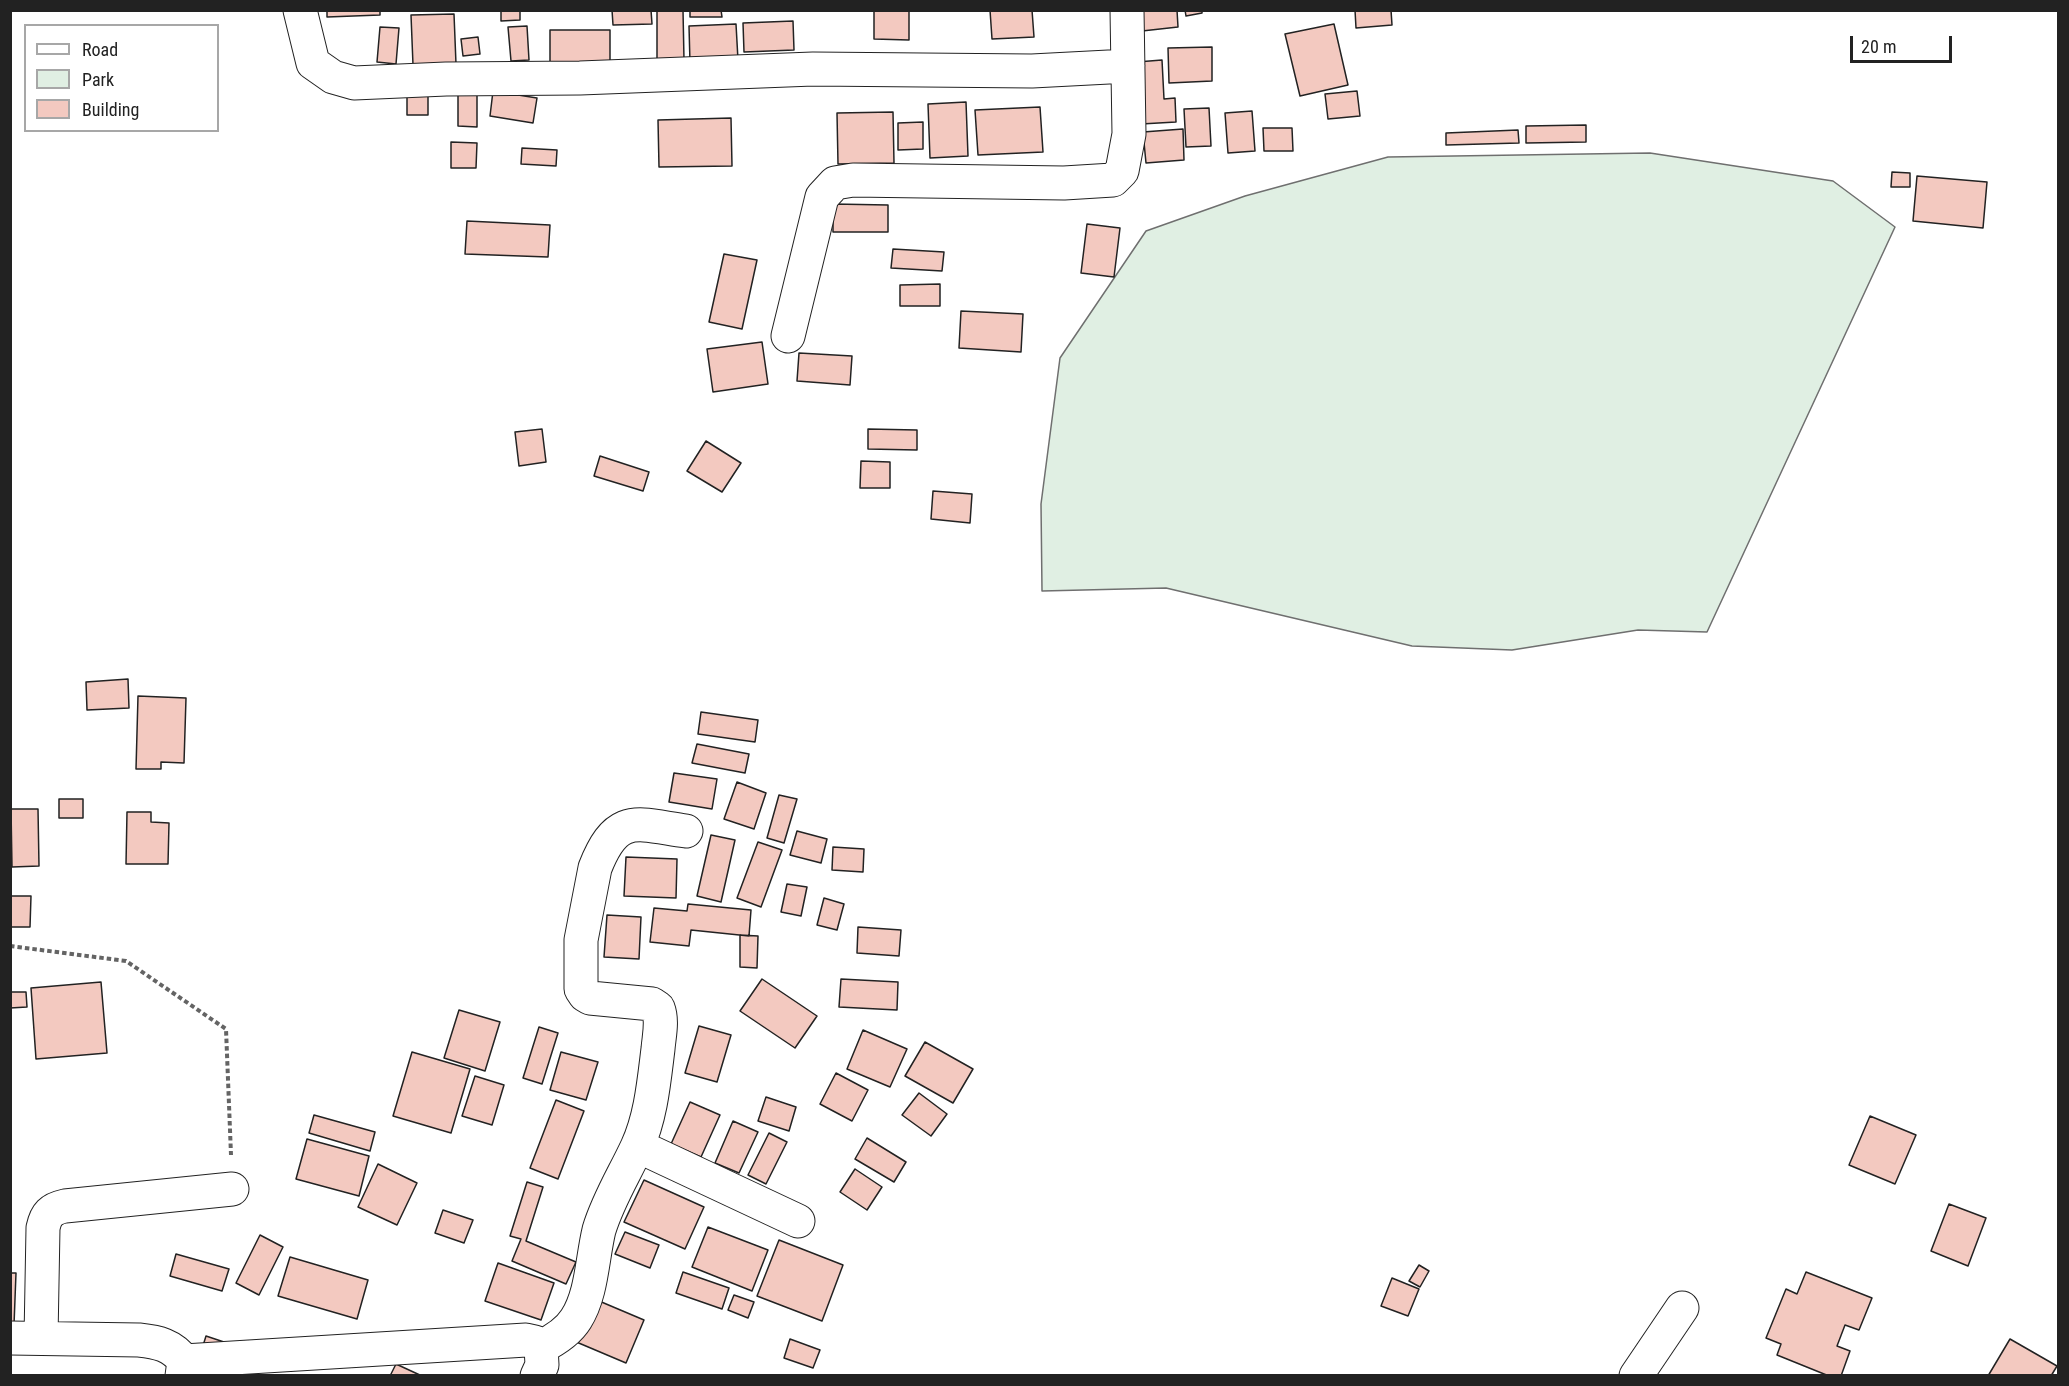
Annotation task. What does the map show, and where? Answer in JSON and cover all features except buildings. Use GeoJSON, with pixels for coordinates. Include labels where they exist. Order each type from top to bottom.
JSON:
{"type":"FeatureCollection","features":[{"type":"Feature","properties":{"kind":"street"},"geometry":{"type":"LineString","coordinates":[[300,10],[313,63],[333,77],[354,83],[446,79],[580,78],[813,69],[1032,70],[1128,66]]}},
{"type":"Feature","properties":{"kind":"street"},"geometry":{"type":"LineString","coordinates":[[788,336],[822,197],[835,183],[853,180],[1064,183],[1113,180],[1122,171],[1129,134],[1127,10]]}},
{"type":"Feature","properties":{"kind":"street"},"geometry":{"type":"LineString","coordinates":[[539,1361],[568,1329],[583,1307],[600,1229],[608,1206],[638,1146],[654,1078],[660,1014],[658,1008],[643,1002],[590,998],[581,989],[583,932],[596,868],[606,846],[620,829],[628,825],[686,831]]}},
{"type":"Feature","properties":{"kind":"street"},"geometry":{"type":"LineString","coordinates":[[638,1146],[798,1221]]}},
{"type":"Feature","properties":{"kind":"street"},"geometry":{"type":"LineString","coordinates":[[232,1189],[65,1206],[48,1212],[43,1228],[26,1338],[140,1340],[159,1343],[176,1351],[183,1368],[526,1340],[535,1342],[539,1361]]}},
{"type":"Feature","properties":{"kind":"street"},"geometry":{"type":"LineString","coordinates":[[1636,1376],[1682,1308]]}},
{"type":"Feature","properties":{"kind":"path"},"geometry":{"type":"LineString","coordinates":[[10,946],[126,961],[226,1029],[232,1189]]}},
{"type":"Feature","properties":{"kind":"green space"},"geometry":{"type":"Polygon","coordinates":[[[1650,153],[1833,181],[1895,227],[1707,632],[1638,630],[1512,650],[1412,646],[1166,588],[1042,591],[1041,504],[1060,358],[1146,231],[1245,196],[1388,157],[1650,153]]]}}]}
